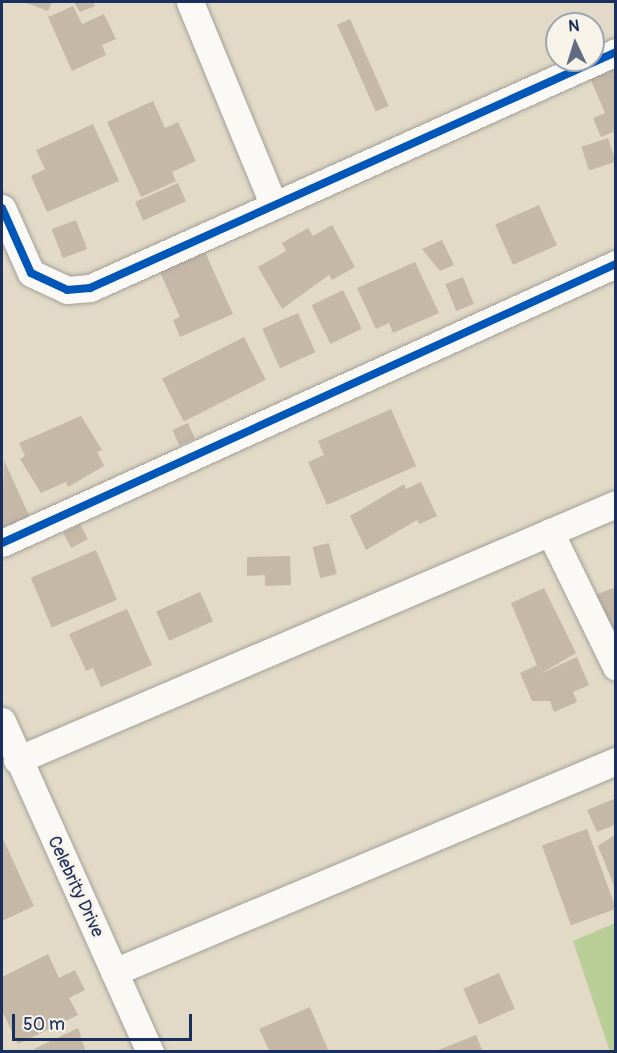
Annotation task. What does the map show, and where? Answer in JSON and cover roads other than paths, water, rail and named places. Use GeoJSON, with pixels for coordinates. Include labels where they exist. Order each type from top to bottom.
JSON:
{"type":"FeatureCollection","features":[{"type":"Feature","properties":{"kind":"street"},"geometry":{"type":"LineString","coordinates":[[190,2],[273,203]]}},
{"type":"Feature","properties":{"kind":"street"},"geometry":{"type":"LineString","coordinates":[[2,208],[31,273],[67,290],[90,288],[273,203],[615,52]]}},
{"type":"Feature","properties":{"kind":"street"},"geometry":{"type":"LineString","coordinates":[[2,543],[615,264]]}},
{"type":"Feature","properties":{"kind":"street"},"geometry":{"type":"LineString","coordinates":[[17,760],[615,504]]}},
{"type":"Feature","properties":{"kind":"street"},"geometry":{"type":"LineString","coordinates":[[550,532],[615,667]]}},
{"type":"Feature","properties":{"kind":"street","name":"Celebrity Drive"},"geometry":{"type":"LineString","coordinates":[[2,721],[17,760],[150,1052]]}},
{"type":"Feature","properties":{"kind":"street"},"geometry":{"type":"LineString","coordinates":[[114,972],[615,761]]}}]}
